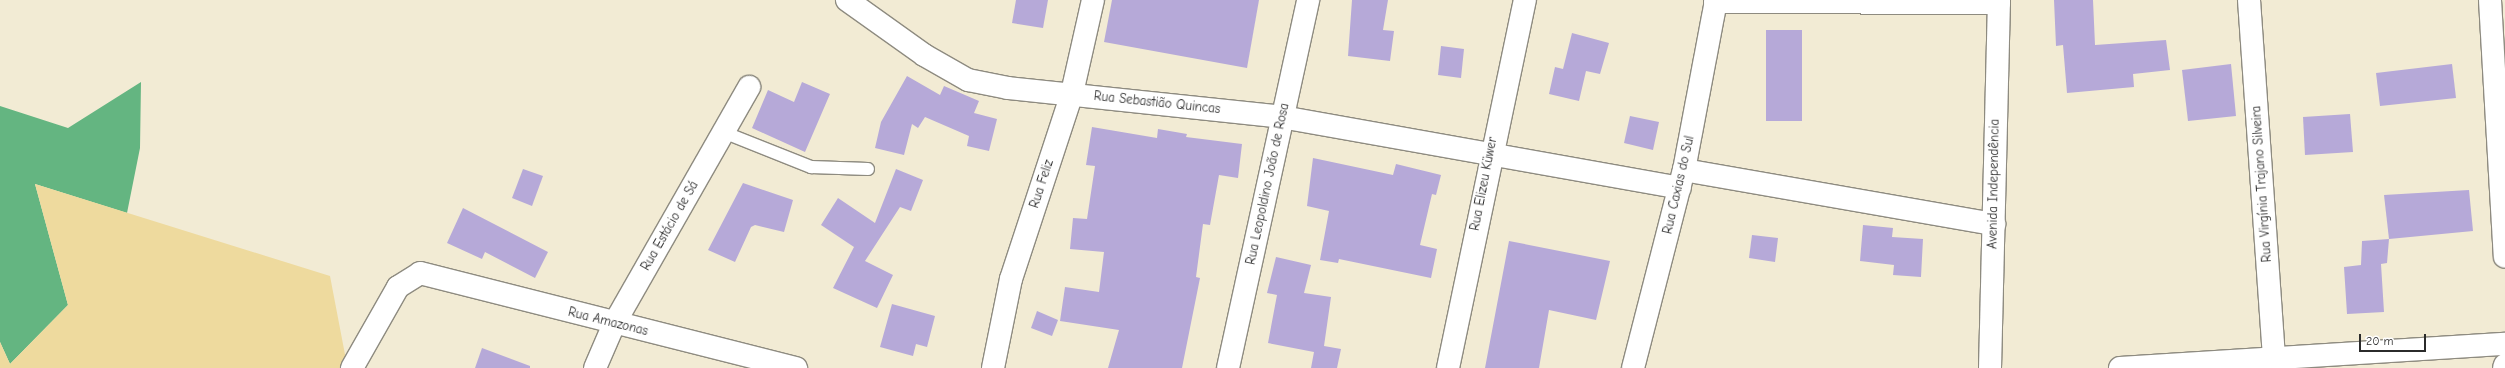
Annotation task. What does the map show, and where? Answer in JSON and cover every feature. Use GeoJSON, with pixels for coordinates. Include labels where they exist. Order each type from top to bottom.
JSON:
{"type":"FeatureCollection","features":[{"type":"Feature","properties":{"kind":"street","name":"Rua Sebastião Quincas"},"geometry":{"type":"LineString","coordinates":[[847,0],[924,55],[968,80],[1072,94],[1282,117],[1489,155],[1682,179],[1994,224]]}},
{"type":"Feature","properties":{"kind":"street","name":"Rua Feliz"},"geometry":{"type":"LineString","coordinates":[[993,368],[1011,279],[1072,94],[1093,0]]}},
{"type":"Feature","properties":{"kind":"street","name":"Rua Leopoldino João de Rosa"},"geometry":{"type":"LineString","coordinates":[[1228,368],[1308,0]]}},
{"type":"Feature","properties":{"kind":"street","name":"Rua Elizeu Küwer"},"geometry":{"type":"LineString","coordinates":[[1448,368],[1489,155],[1525,0]]}},
{"type":"Feature","properties":{"kind":"street","name":"Rua Virgínia Trajano Silveira"},"geometry":{"type":"LineString","coordinates":[[2249,0],[2275,363]]}},
{"type":"Feature","properties":{"kind":"street"},"geometry":{"type":"LineString","coordinates":[[2490,0],[2505,257]]}},
{"type":"Feature","properties":{"kind":"street"},"geometry":{"type":"LineString","coordinates":[[1716,1],[1999,1]]}},
{"type":"Feature","properties":{"kind":"street","name":"Rua Caxias do Sul"},"geometry":{"type":"LineString","coordinates":[[1633,368],[1682,179],[1716,1]]}},
{"type":"Feature","properties":{"kind":"street","name":"Avenida Independência"},"geometry":{"type":"LineString","coordinates":[[1990,368],[1999,1]]}},
{"type":"Feature","properties":{"kind":"street","name":"Rua Estácio de Sá"},"geometry":{"type":"LineString","coordinates":[[595,368],[614,324],[749,87]]}},
{"type":"Feature","properties":{"kind":"street","name":"Rua Amazonas"},"geometry":{"type":"LineString","coordinates":[[352,368],[398,287],[420,273],[614,324],[789,367]]}},
{"type":"Feature","properties":{"kind":"street"},"geometry":{"type":"LineString","coordinates":[[2120,368],[2275,363],[2505,344]]}},
{"type":"Feature","properties":{"kind":"lane"},"geometry":{"type":"LineString","coordinates":[[723,132],[811,167],[868,169]]}},
{"type":"Feature","properties":{"kind":"green space"},"geometry":{"type":"Polygon","coordinates":[[[141,82],[140,148],[127,213],[35,184],[68,305],[10,364],[0,342],[0,106],[68,128],[141,82]]]}},
{"type":"Feature","properties":{"kind":"sand"},"geometry":{"type":"Polygon","coordinates":[[[35,184],[330,276],[347,365],[344,368],[0,368],[0,342],[10,364],[68,305],[35,184]]]}},
{"type":"Feature","properties":{"kind":"building"},"geometry":{"type":"Polygon","coordinates":[[[1016,0],[1048,0],[1043,28],[1012,23],[1016,0]]]}},
{"type":"Feature","properties":{"kind":"building"},"geometry":{"type":"Polygon","coordinates":[[[1112,0],[1259,0],[1247,68],[1104,42],[1112,0]]]}},
{"type":"Feature","properties":{"kind":"building"},"geometry":{"type":"Polygon","coordinates":[[[1352,0],[1388,0],[1383,30],[1394,31],[1390,61],[1348,56],[1352,0]]]}},
{"type":"Feature","properties":{"kind":"building"},"geometry":{"type":"Polygon","coordinates":[[[2054,0],[2093,0],[2095,45],[2166,40],[2170,70],[2133,74],[2134,87],[2067,93],[2063,45],[2056,46],[2054,0]]]}},
{"type":"Feature","properties":{"kind":"building"},"geometry":{"type":"Polygon","coordinates":[[[1766,30],[1802,30],[1802,121],[1766,121],[1766,30]]]}},
{"type":"Feature","properties":{"kind":"building"},"geometry":{"type":"Polygon","coordinates":[[[1572,33],[1609,43],[1600,74],[1586,71],[1579,101],[1549,94],[1555,67],[1563,69],[1572,33]]]}},
{"type":"Feature","properties":{"kind":"building"},"geometry":{"type":"Polygon","coordinates":[[[1441,46],[1464,49],[1461,78],[1438,75],[1441,46]]]}},
{"type":"Feature","properties":{"kind":"building"},"geometry":{"type":"Polygon","coordinates":[[[2231,64],[2236,116],[2188,121],[2182,70],[2231,64]]]}},
{"type":"Feature","properties":{"kind":"building"},"geometry":{"type":"Polygon","coordinates":[[[2452,64],[2456,98],[2380,106],[2376,73],[2452,64]]]}},
{"type":"Feature","properties":{"kind":"building"},"geometry":{"type":"Polygon","coordinates":[[[907,76],[940,95],[944,86],[979,101],[974,113],[997,119],[989,151],[967,146],[969,136],[925,117],[918,128],[912,124],[904,155],[875,148],[881,122],[907,76]]]}},
{"type":"Feature","properties":{"kind":"building"},"geometry":{"type":"Polygon","coordinates":[[[802,82],[830,94],[805,152],[752,128],[768,90],[794,102],[802,82]]]}},
{"type":"Feature","properties":{"kind":"building"},"geometry":{"type":"Polygon","coordinates":[[[2350,114],[2353,152],[2305,155],[2303,117],[2350,114]]]}},
{"type":"Feature","properties":{"kind":"building"},"geometry":{"type":"Polygon","coordinates":[[[1630,116],[1659,122],[1653,150],[1624,143],[1630,116]]]}},
{"type":"Feature","properties":{"kind":"building"},"geometry":{"type":"Polygon","coordinates":[[[1092,127],[1157,138],[1158,129],[1187,134],[1186,137],[1242,144],[1238,178],[1219,175],[1210,225],[1203,224],[1196,277],[1200,278],[1182,368],[1108,368],[1119,330],[1060,321],[1065,287],[1099,292],[1104,252],[1070,249],[1073,218],[1087,219],[1095,166],[1086,165],[1092,127]]]}},
{"type":"Feature","properties":{"kind":"building"},"geometry":{"type":"Polygon","coordinates":[[[1313,158],[1393,175],[1396,164],[1441,175],[1436,195],[1432,194],[1420,245],[1437,249],[1431,278],[1339,259],[1338,263],[1320,260],[1329,211],[1307,206],[1313,158]]]}},
{"type":"Feature","properties":{"kind":"building"},"geometry":{"type":"Polygon","coordinates":[[[523,169],[543,176],[532,206],[512,198],[523,169]]]}},
{"type":"Feature","properties":{"kind":"building"},"geometry":{"type":"Polygon","coordinates":[[[896,169],[923,180],[911,211],[900,207],[865,261],[893,275],[877,308],[833,288],[854,247],[821,225],[838,198],[875,223],[896,169]]]}},
{"type":"Feature","properties":{"kind":"building"},"geometry":{"type":"Polygon","coordinates":[[[743,183],[793,200],[784,232],[755,225],[751,227],[735,262],[708,250],[743,183]]]}},
{"type":"Feature","properties":{"kind":"building"},"geometry":{"type":"Polygon","coordinates":[[[2469,190],[2473,231],[2389,239],[2384,195],[2469,190]]]}},
{"type":"Feature","properties":{"kind":"building"},"geometry":{"type":"Polygon","coordinates":[[[463,208],[548,252],[535,278],[485,252],[482,259],[447,243],[463,208]]]}},
{"type":"Feature","properties":{"kind":"building"},"geometry":{"type":"Polygon","coordinates":[[[1863,225],[1893,228],[1892,237],[1923,239],[1921,277],[1893,275],[1894,265],[1860,261],[1863,225]]]}},
{"type":"Feature","properties":{"kind":"building"},"geometry":{"type":"Polygon","coordinates":[[[1752,235],[1778,238],[1775,262],[1749,258],[1752,235]]]}},
{"type":"Feature","properties":{"kind":"building"},"geometry":{"type":"Polygon","coordinates":[[[2389,239],[2387,263],[2381,264],[2384,312],[2347,314],[2344,267],[2361,265],[2362,241],[2389,239]]]}},
{"type":"Feature","properties":{"kind":"building"},"geometry":{"type":"Polygon","coordinates":[[[1509,241],[1610,261],[1596,320],[1549,310],[1539,368],[1485,368],[1509,241]]]}},
{"type":"Feature","properties":{"kind":"building"},"geometry":{"type":"Polygon","coordinates":[[[1276,257],[1311,265],[1304,293],[1331,297],[1324,346],[1341,349],[1337,368],[1311,368],[1314,352],[1268,343],[1277,295],[1267,293],[1276,257]]]}},
{"type":"Feature","properties":{"kind":"building"},"geometry":{"type":"Polygon","coordinates":[[[892,304],[935,316],[927,347],[916,344],[913,356],[880,347],[892,304]]]}},
{"type":"Feature","properties":{"kind":"building"},"geometry":{"type":"Polygon","coordinates":[[[1037,311],[1058,320],[1052,336],[1031,328],[1037,311]]]}},
{"type":"Feature","properties":{"kind":"building"},"geometry":{"type":"Polygon","coordinates":[[[482,348],[530,366],[530,368],[475,368],[482,348]]]}}]}
